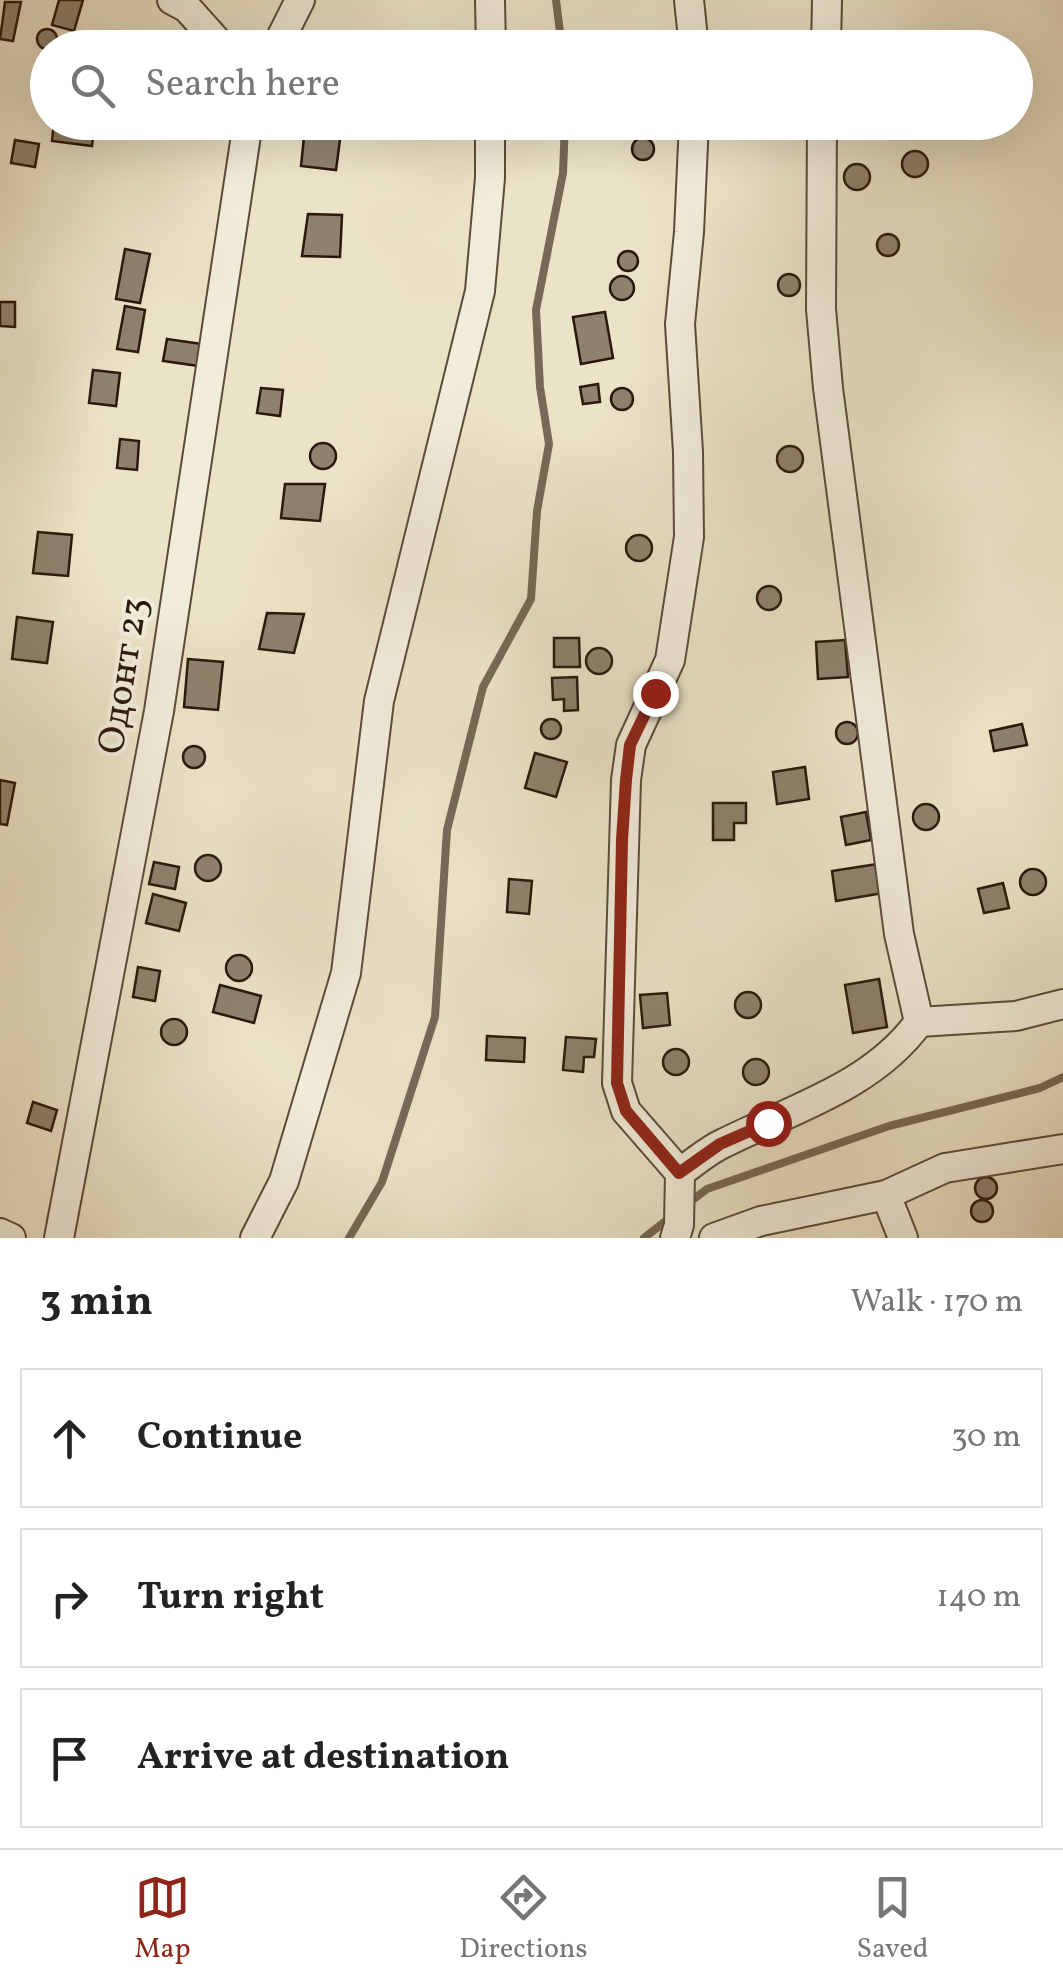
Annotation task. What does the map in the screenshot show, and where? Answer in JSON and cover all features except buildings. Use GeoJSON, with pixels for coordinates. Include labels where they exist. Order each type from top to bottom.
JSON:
{"type":"FeatureCollection","features":[{"type":"Feature","properties":{"kind":"street"},"geometry":{"type":"LineString","coordinates":[[172,0],[186,8],[206,30]]}},
{"type":"Feature","properties":{"kind":"street"},"geometry":{"type":"LineString","coordinates":[[285,30],[300,0]]}},
{"type":"Feature","properties":{"kind":"street"},"geometry":{"type":"LineString","coordinates":[[490,0],[491,30]]}},
{"type":"Feature","properties":{"kind":"street"},"geometry":{"type":"LineString","coordinates":[[689,0],[692,30]]}},
{"type":"Feature","properties":{"kind":"street"},"geometry":{"type":"LineString","coordinates":[[826,30],[827,0]]}},
{"type":"Feature","properties":{"kind":"street","name":"Одонт 23"},"geometry":{"type":"LineString","coordinates":[[59,1238],[158,711],[245,140]]}},
{"type":"Feature","properties":{"kind":"street"},"geometry":{"type":"LineString","coordinates":[[255,1238],[284,1181],[346,973],[380,701],[480,291],[490,140]]}},
{"type":"Feature","properties":{"kind":"street"},"geometry":{"type":"LineString","coordinates":[[675,1238],[680,1225],[679,1173],[626,1111],[617,1083],[622,840],[630,745],[670,660],[689,538],[680,324],[693,140]]}},
{"type":"Feature","properties":{"kind":"street"},"geometry":{"type":"LineString","coordinates":[[679,1173],[720,1144],[811,1104],[859,1076],[906,1040],[919,1022],[899,934],[828,388],[821,309],[822,140]]}},
{"type":"Feature","properties":{"kind":"street"},"geometry":{"type":"LineString","coordinates":[[919,1022],[1016,1016],[1063,1004]]}},
{"type":"Feature","properties":{"kind":"street"},"geometry":{"type":"LineString","coordinates":[[714,1238],[762,1221],[886,1195],[946,1168],[1063,1148]]}},
{"type":"Feature","properties":{"kind":"street"},"geometry":{"type":"LineString","coordinates":[[886,1195],[903,1238]]}},
{"type":"Feature","properties":{"kind":"street"},"geometry":{"type":"LineString","coordinates":[[0,1234],[11,1238]]}},
{"type":"Feature","properties":{"kind":"waterway"},"geometry":{"type":"LineString","coordinates":[[556,0],[560,30]]}},
{"type":"Feature","properties":{"kind":"waterway"},"geometry":{"type":"LineString","coordinates":[[349,1238],[382,1182],[435,1017],[447,830],[483,687],[531,599],[537,511],[549,444],[540,387],[536,310],[563,173],[564,140]]}},
{"type":"Feature","properties":{"kind":"waterway"},"geometry":{"type":"LineString","coordinates":[[687,1204],[707,1189],[889,1126],[1040,1088],[1063,1077]]}},
{"type":"Feature","properties":{"kind":"waterway"},"geometry":{"type":"LineString","coordinates":[[644,1238],[672,1216]]}},
{"type":"Feature","properties":{"kind":"route"},"geometry":{"type":"LineString","coordinates":[[655,693],[630,745],[626,780],[617,1083],[626,1111],[679,1173],[720,1144],[768,1123]]}}]}
